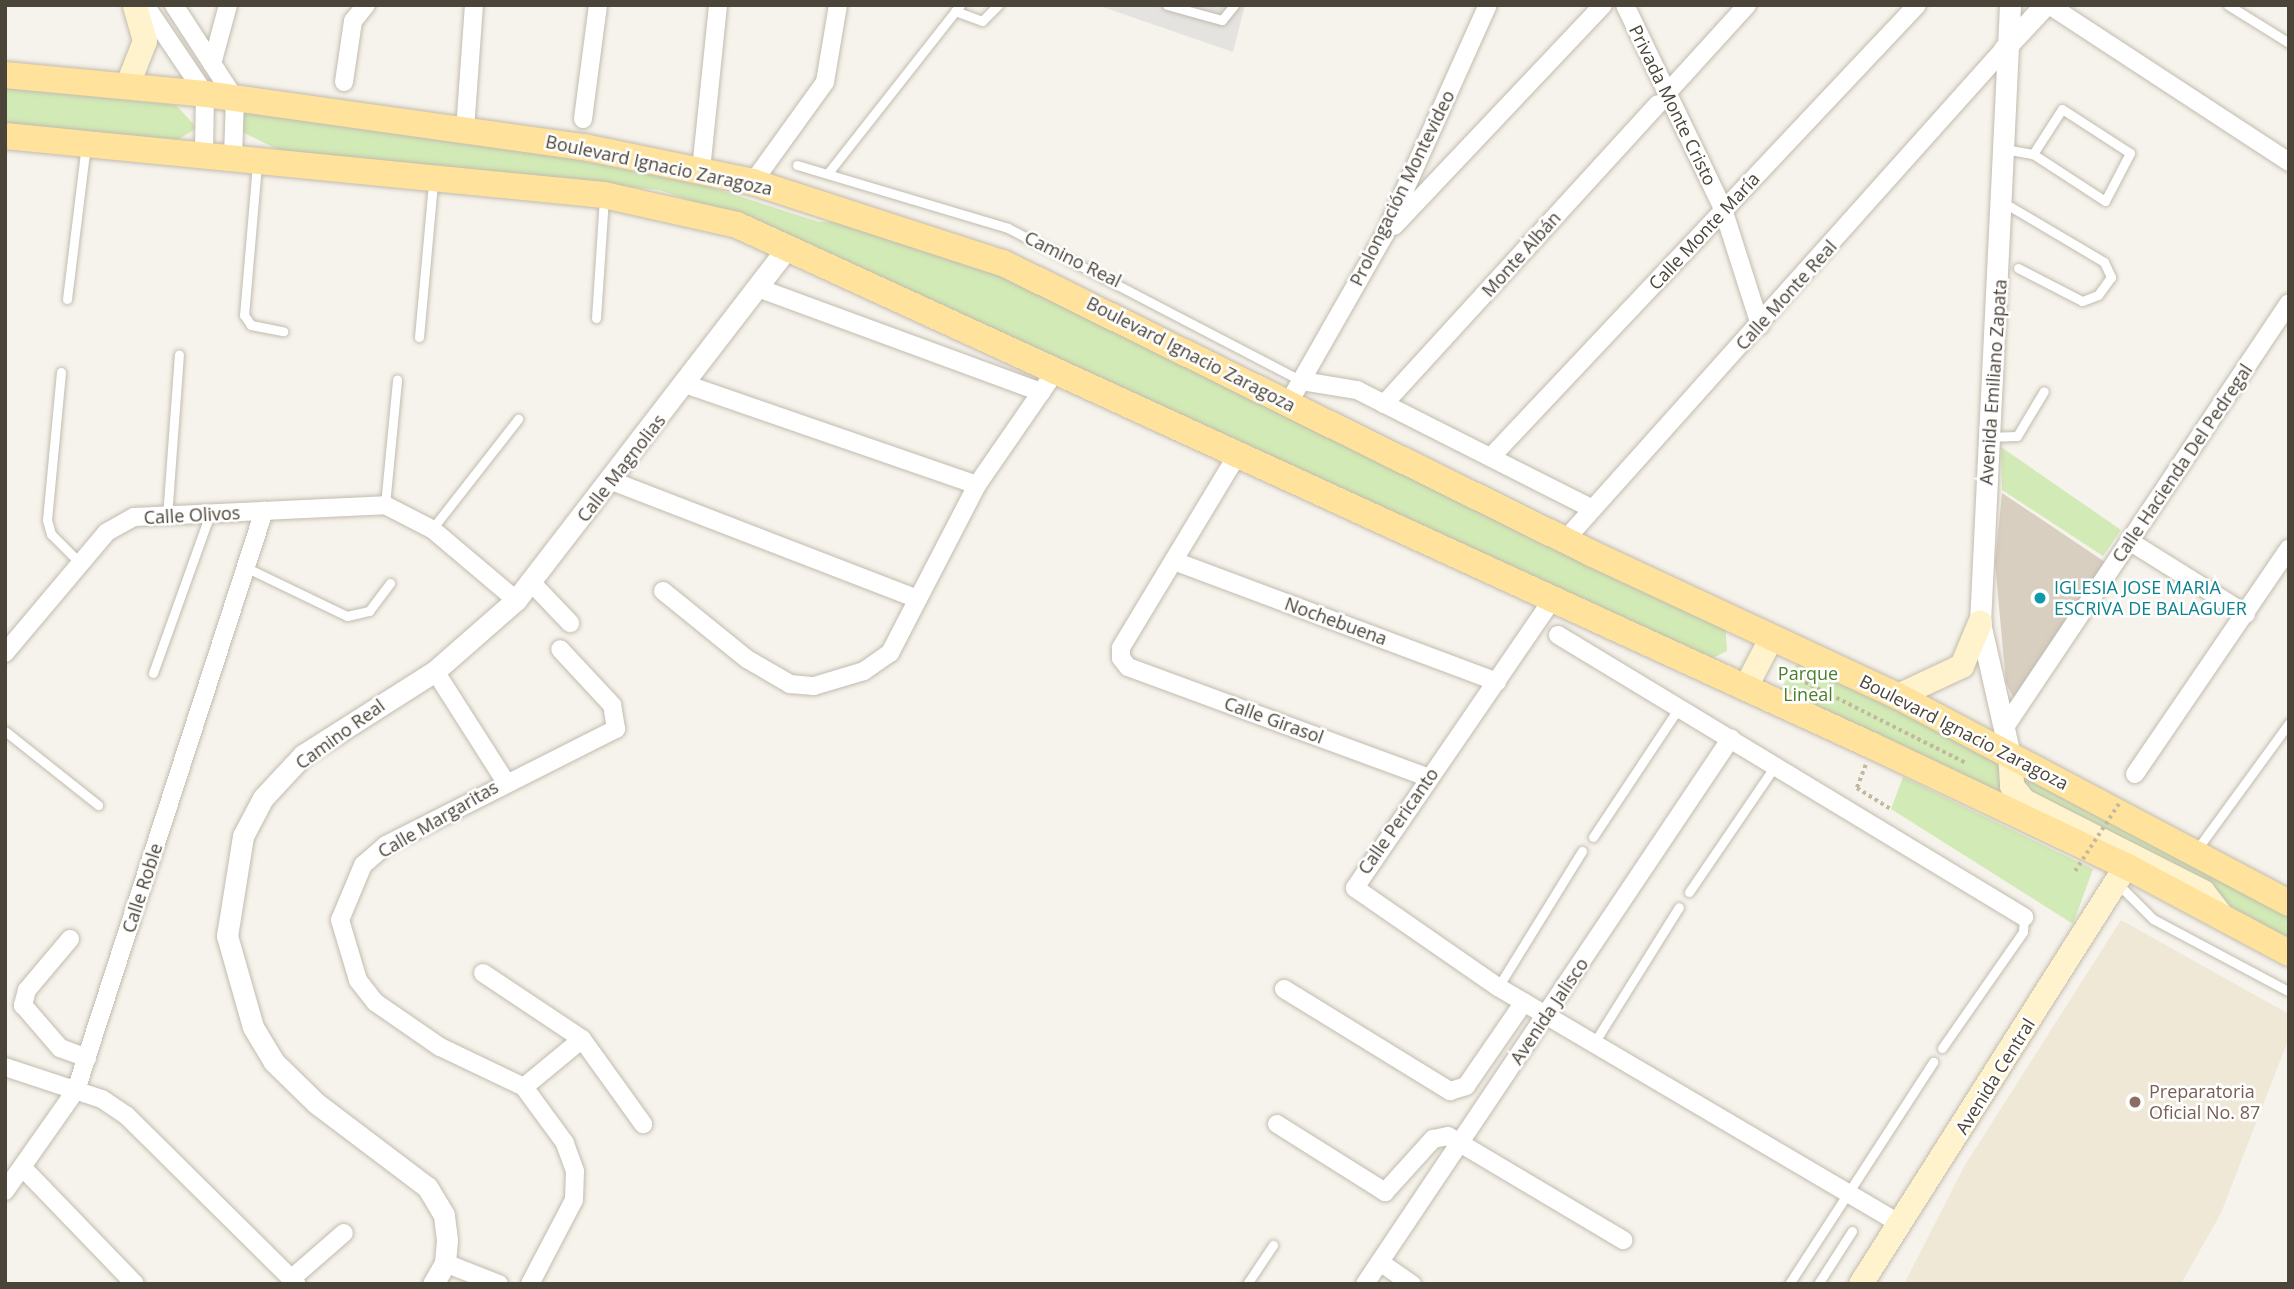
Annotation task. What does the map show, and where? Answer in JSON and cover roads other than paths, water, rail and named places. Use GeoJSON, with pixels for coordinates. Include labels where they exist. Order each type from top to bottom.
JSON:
{"type":"FeatureCollection","features":[{"type":"Feature","properties":{"kind":"main road"},"geometry":{"type":"LineString","coordinates":[[127,87],[145,41],[135,5]]}},
{"type":"Feature","properties":{"kind":"main road","name":"Boulevard Ignacio Zaragoza"},"geometry":{"type":"LineString","coordinates":[[5,75],[205,94],[465,130],[701,170],[753,182],[1003,263],[1565,540],[1898,696],[2289,903]]}},
{"type":"Feature","properties":{"kind":"main road"},"geometry":{"type":"LineString","coordinates":[[5,136],[204,153],[604,195],[682,210],[789,246],[1048,382],[1236,457],[1746,687],[1873,746],[2121,875],[2223,918],[2289,953]]}},
{"type":"Feature","properties":{"kind":"main road"},"geometry":{"type":"LineString","coordinates":[[1898,696],[1962,666],[1980,624]]}},
{"type":"Feature","properties":{"kind":"main road"},"geometry":{"type":"LineString","coordinates":[[1746,687],[1772,638]]}},
{"type":"Feature","properties":{"kind":"main road"},"geometry":{"type":"LineString","coordinates":[[2010,755],[2012,786],[2024,801],[2203,892],[2223,918]]}},
{"type":"Feature","properties":{"kind":"main road","name":"Avenida Central"},"geometry":{"type":"LineString","coordinates":[[1861,1284],[2121,875]]}},
{"type":"Feature","properties":{"kind":"street"},"geometry":{"type":"LineString","coordinates":[[145,5],[205,94],[204,153]]}},
{"type":"Feature","properties":{"kind":"street"},"geometry":{"type":"LineString","coordinates":[[174,5],[235,99],[245,158]]}},
{"type":"Feature","properties":{"kind":"street"},"geometry":{"type":"LineString","coordinates":[[212,64],[228,5]]}},
{"type":"Feature","properties":{"kind":"street"},"geometry":{"type":"LineString","coordinates":[[344,82],[353,21],[366,5]]}},
{"type":"Feature","properties":{"kind":"street"},"geometry":{"type":"LineString","coordinates":[[465,130],[474,5]]}},
{"type":"Feature","properties":{"kind":"street"},"geometry":{"type":"LineString","coordinates":[[583,120],[598,5]]}},
{"type":"Feature","properties":{"kind":"street"},"geometry":{"type":"LineString","coordinates":[[701,170],[718,5]]}},
{"type":"Feature","properties":{"kind":"street"},"geometry":{"type":"LineString","coordinates":[[753,182],[825,82],[838,5]]}},
{"type":"Feature","properties":{"kind":"street","name":"Prolongación Montevideo"},"geometry":{"type":"LineString","coordinates":[[1288,404],[1384,236],[1488,5]]}},
{"type":"Feature","properties":{"kind":"street"},"geometry":{"type":"LineString","coordinates":[[1384,236],[1603,5]]}},
{"type":"Feature","properties":{"kind":"street","name":"Privada Monte Cristo"},"geometry":{"type":"LineString","coordinates":[[1625,5],[1663,99],[1723,209],[1760,325]]}},
{"type":"Feature","properties":{"kind":"street","name":"Monte Albán"},"geometry":{"type":"LineString","coordinates":[[1384,404],[1748,5]]}},
{"type":"Feature","properties":{"kind":"street","name":"Calle Monte María"},"geometry":{"type":"LineString","coordinates":[[1491,457],[1917,5]]}},
{"type":"Feature","properties":{"kind":"street","name":"Avenida Emiliano Zapata"},"geometry":{"type":"LineString","coordinates":[[2010,5],[2004,49],[2001,201],[1987,437],[1980,624],[2010,755]]}},
{"type":"Feature","properties":{"kind":"street"},"geometry":{"type":"LineString","coordinates":[[2004,49],[2047,5],[2289,162]]}},
{"type":"Feature","properties":{"kind":"street","name":"Calle Monte Real"},"geometry":{"type":"LineString","coordinates":[[1565,540],[2004,49]]}},
{"type":"Feature","properties":{"kind":"street","name":"Calle Magnolias"},"geometry":{"type":"LineString","coordinates":[[516,600],[612,481],[789,246]]}},
{"type":"Feature","properties":{"kind":"street"},"geometry":{"type":"LineString","coordinates":[[663,591],[747,659],[790,684],[814,686],[864,671],[890,653],[977,485],[1048,382],[758,288]]}},
{"type":"Feature","properties":{"kind":"street","name":"Calle Hacienda Del Pedregal"},"geometry":{"type":"LineString","coordinates":[[2005,727],[2289,303]]}},
{"type":"Feature","properties":{"kind":"street"},"geometry":{"type":"LineString","coordinates":[[1302,381],[1345,386],[1591,508]]}},
{"type":"Feature","properties":{"kind":"street"},"geometry":{"type":"LineString","coordinates":[[685,384],[977,485]]}},
{"type":"Feature","properties":{"kind":"street"},"geometry":{"type":"LineString","coordinates":[[1174,561],[1236,457]]}},
{"type":"Feature","properties":{"kind":"street"},"geometry":{"type":"LineString","coordinates":[[612,481],[918,599]]}},
{"type":"Feature","properties":{"kind":"street","name":"Calle Olivos"},"geometry":{"type":"LineString","coordinates":[[5,653],[119,523],[209,514],[385,505],[432,529]]}},
{"type":"Feature","properties":{"kind":"street","name":"Calle Roble"},"geometry":{"type":"LineString","coordinates":[[5,1191],[25,1170],[76,1090],[264,511]]}},
{"type":"Feature","properties":{"kind":"street"},"geometry":{"type":"LineString","coordinates":[[432,529],[516,600]]}},
{"type":"Feature","properties":{"kind":"street"},"geometry":{"type":"LineString","coordinates":[[2129,541],[2246,614]]}},
{"type":"Feature","properties":{"kind":"street"},"geometry":{"type":"LineString","coordinates":[[2135,774],[2289,548]]}},
{"type":"Feature","properties":{"kind":"street","name":"Calle Girasol"},"geometry":{"type":"LineString","coordinates":[[1174,561],[1121,648],[1121,658],[1129,667],[1429,778]]}},
{"type":"Feature","properties":{"kind":"street","name":"Nochebuena"},"geometry":{"type":"LineString","coordinates":[[1174,561],[1497,682]]}},
{"type":"Feature","properties":{"kind":"street"},"geometry":{"type":"LineString","coordinates":[[531,582],[570,623]]}},
{"type":"Feature","properties":{"kind":"street","name":"Camino Real"},"geometry":{"type":"LineString","coordinates":[[433,1284],[444,1263],[444,1215],[427,1187],[316,1103],[274,1062],[244,1002],[227,936],[243,836],[263,798],[303,755],[435,671],[516,600]]}},
{"type":"Feature","properties":{"kind":"street","name":"Calle Pericanto"},"geometry":{"type":"LineString","coordinates":[[1552,600],[1354,888],[1498,987],[1901,1224]]}},
{"type":"Feature","properties":{"kind":"street"},"geometry":{"type":"LineString","coordinates":[[1558,635],[2024,917]]}},
{"type":"Feature","properties":{"kind":"street","name":"Calle Margaritas"},"geometry":{"type":"LineString","coordinates":[[530,1284],[573,1200],[575,1171],[565,1143],[524,1087],[440,1047],[374,1002],[358,980],[340,920],[363,865],[386,845],[505,781],[616,729],[618,715],[560,649]]}},
{"type":"Feature","properties":{"kind":"street"},"geometry":{"type":"LineString","coordinates":[[435,671],[505,781]]}},
{"type":"Feature","properties":{"kind":"street","name":"Avenida Jalisco"},"geometry":{"type":"LineString","coordinates":[[1365,1284],[1731,738]]}},
{"type":"Feature","properties":{"kind":"street"},"geometry":{"type":"LineString","coordinates":[[70,939],[27,990],[23,1005],[60,1048],[87,1058]]}},
{"type":"Feature","properties":{"kind":"street"},"geometry":{"type":"LineString","coordinates":[[483,973],[582,1040],[643,1124]]}},
{"type":"Feature","properties":{"kind":"street"},"geometry":{"type":"LineString","coordinates":[[1284,989],[1450,1091],[1466,1086],[1524,1002]]}},
{"type":"Feature","properties":{"kind":"street"},"geometry":{"type":"LineString","coordinates":[[524,1087],[582,1040]]}},
{"type":"Feature","properties":{"kind":"street"},"geometry":{"type":"LineString","coordinates":[[5,1067],[76,1090],[126,1115],[294,1281],[344,1233]]}},
{"type":"Feature","properties":{"kind":"street"},"geometry":{"type":"LineString","coordinates":[[1277,1125],[1385,1192],[1433,1139],[1459,1142],[1623,1240]]}},
{"type":"Feature","properties":{"kind":"street"},"geometry":{"type":"LineString","coordinates":[[25,1170],[135,1284]]}},
{"type":"Feature","properties":{"kind":"street"},"geometry":{"type":"LineString","coordinates":[[1380,1262],[1412,1284]]}},
{"type":"Feature","properties":{"kind":"street"},"geometry":{"type":"LineString","coordinates":[[444,1263],[499,1284]]}},
{"type":"Feature","properties":{"kind":"lane"},"geometry":{"type":"LineString","coordinates":[[828,173],[957,8],[982,21],[998,5]]}},
{"type":"Feature","properties":{"kind":"lane"},"geometry":{"type":"LineString","coordinates":[[1167,5],[1222,20],[1234,5]]}},
{"type":"Feature","properties":{"kind":"lane"},"geometry":{"type":"LineString","coordinates":[[2228,5],[2289,43]]}},
{"type":"Feature","properties":{"kind":"lane"},"geometry":{"type":"LineString","coordinates":[[2003,149],[2033,154],[2105,201],[2130,153],[2062,109],[2033,154]]}},
{"type":"Feature","properties":{"kind":"lane"},"geometry":{"type":"LineString","coordinates":[[67,299],[86,144]]}},
{"type":"Feature","properties":{"kind":"lane"},"geometry":{"type":"LineString","coordinates":[[245,158],[244,316],[251,325],[283,331]]}},
{"type":"Feature","properties":{"kind":"lane","name":"Camino Real"},"geometry":{"type":"LineString","coordinates":[[797,165],[1044,244],[1302,381]]}},
{"type":"Feature","properties":{"kind":"lane"},"geometry":{"type":"LineString","coordinates":[[419,337],[434,177]]}},
{"type":"Feature","properties":{"kind":"lane"},"geometry":{"type":"LineString","coordinates":[[596,318],[604,195]]}},
{"type":"Feature","properties":{"kind":"lane"},"geometry":{"type":"LineString","coordinates":[[2001,201],[2104,262],[2111,277],[2098,295],[2082,301],[2018,268]]}},
{"type":"Feature","properties":{"kind":"lane"},"geometry":{"type":"LineString","coordinates":[[167,517],[179,354]]}},
{"type":"Feature","properties":{"kind":"lane"},"geometry":{"type":"LineString","coordinates":[[61,372],[47,520],[51,534],[81,564]]}},
{"type":"Feature","properties":{"kind":"lane"},"geometry":{"type":"LineString","coordinates":[[385,505],[397,380]]}},
{"type":"Feature","properties":{"kind":"lane"},"geometry":{"type":"LineString","coordinates":[[1987,437],[2017,436],[2044,391]]}},
{"type":"Feature","properties":{"kind":"lane"},"geometry":{"type":"LineString","coordinates":[[432,529],[518,419]]}},
{"type":"Feature","properties":{"kind":"lane"},"geometry":{"type":"LineString","coordinates":[[153,673],[209,514]]}},
{"type":"Feature","properties":{"kind":"lane"},"geometry":{"type":"LineString","coordinates":[[245,567],[346,616],[369,611],[390,583]]}},
{"type":"Feature","properties":{"kind":"lane"},"geometry":{"type":"LineString","coordinates":[[1593,837],[1678,709]]}},
{"type":"Feature","properties":{"kind":"lane"},"geometry":{"type":"LineString","coordinates":[[2194,853],[2289,723]]}},
{"type":"Feature","properties":{"kind":"lane"},"geometry":{"type":"LineString","coordinates":[[5,731],[98,805]]}},
{"type":"Feature","properties":{"kind":"lane"},"geometry":{"type":"LineString","coordinates":[[1689,892],[1776,765]]}},
{"type":"Feature","properties":{"kind":"lane"},"geometry":{"type":"LineString","coordinates":[[1498,987],[1582,851]]}},
{"type":"Feature","properties":{"kind":"lane"},"geometry":{"type":"LineString","coordinates":[[2121,875],[2153,919],[2288,991]]}},
{"type":"Feature","properties":{"kind":"lane"},"geometry":{"type":"LineString","coordinates":[[1594,1044],[1679,907]]}},
{"type":"Feature","properties":{"kind":"lane"},"geometry":{"type":"LineString","coordinates":[[1942,1048],[2023,932],[2024,917]]}},
{"type":"Feature","properties":{"kind":"lane"},"geometry":{"type":"LineString","coordinates":[[1789,1284],[1933,1062]]}},
{"type":"Feature","properties":{"kind":"lane"},"geometry":{"type":"LineString","coordinates":[[1818,1284],[1852,1231]]}},
{"type":"Feature","properties":{"kind":"lane"},"geometry":{"type":"LineString","coordinates":[[1247,1284],[1273,1245]]}},
{"type":"Feature","properties":{"kind":"place","name":"IGLESIA JOSE MARIA ESCRIVA DE BALAGUER"},"geometry":{"type":"Point","coordinates":[2040,598]}},
{"type":"Feature","properties":{"kind":"place","name":"Preparatoria Oficial No. 87"},"geometry":{"type":"Point","coordinates":[2135,1102]}},
{"type":"Feature","properties":{"kind":"park label","name":"Parque Lineal"},"geometry":{"type":"Point","coordinates":[1808,684]}}]}
